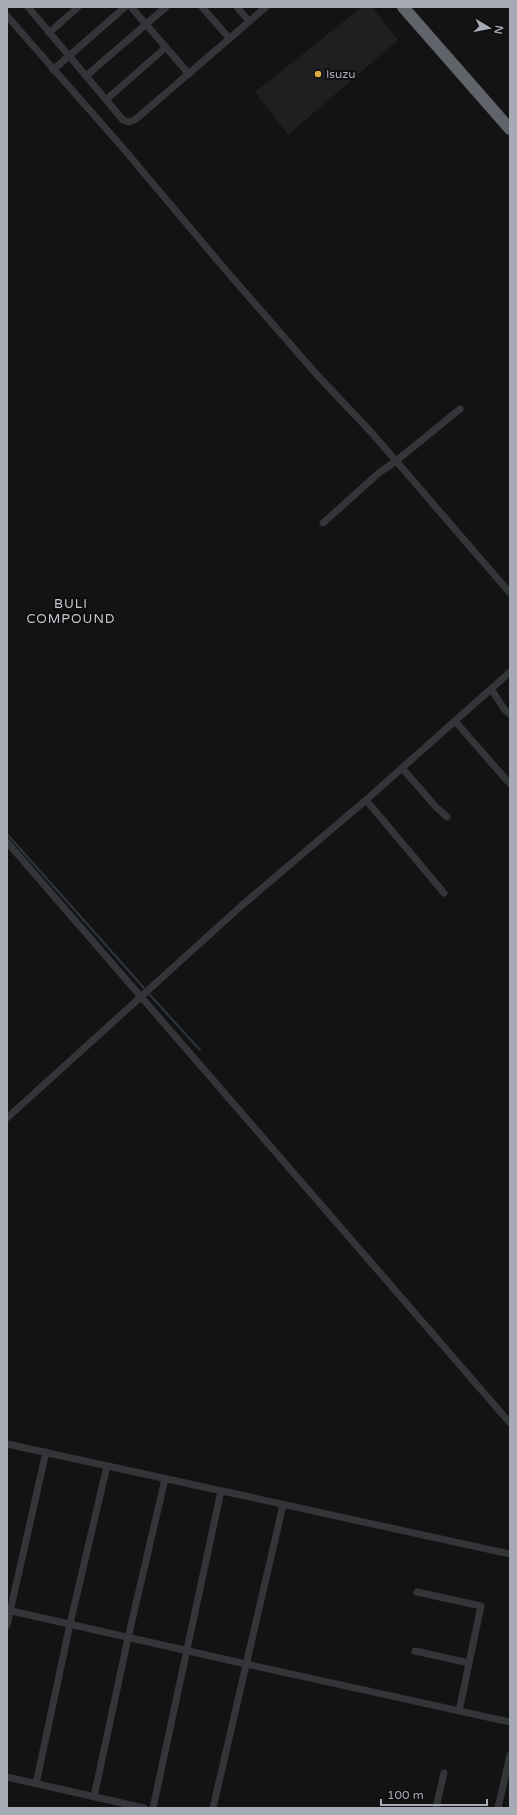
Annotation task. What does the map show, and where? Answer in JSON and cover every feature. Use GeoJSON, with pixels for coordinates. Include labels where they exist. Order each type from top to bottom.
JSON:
{"type":"FeatureCollection","features":[{"type":"Feature","properties":{"kind":"highway"},"geometry":{"type":"LineString","coordinates":[[403,7],[510,129]]}},
{"type":"Feature","properties":{"kind":"street"},"geometry":{"type":"LineString","coordinates":[[28,7],[123,120],[129,122],[133,121],[189,74],[266,7]]}},
{"type":"Feature","properties":{"kind":"street"},"geometry":{"type":"LineString","coordinates":[[49,32],[78,7]]}},
{"type":"Feature","properties":{"kind":"street"},"geometry":{"type":"LineString","coordinates":[[53,70],[125,7]]}},
{"type":"Feature","properties":{"kind":"street"},"geometry":{"type":"LineString","coordinates":[[131,7],[189,74]]}},
{"type":"Feature","properties":{"kind":"street"},"geometry":{"type":"LineString","coordinates":[[86,76],[166,7]]}},
{"type":"Feature","properties":{"kind":"street"},"geometry":{"type":"LineString","coordinates":[[202,7],[229,38]]}},
{"type":"Feature","properties":{"kind":"street"},"geometry":{"type":"LineString","coordinates":[[237,7],[249,21]]}},
{"type":"Feature","properties":{"kind":"street"},"geometry":{"type":"LineString","coordinates":[[7,16],[122,147],[229,274],[396,461],[510,593]]}},
{"type":"Feature","properties":{"kind":"street"},"geometry":{"type":"LineString","coordinates":[[106,100],[166,47]]}},
{"type":"Feature","properties":{"kind":"street"},"geometry":{"type":"LineString","coordinates":[[323,523],[380,472],[396,461],[460,409]]}},
{"type":"Feature","properties":{"kind":"street"},"geometry":{"type":"LineString","coordinates":[[7,1118],[240,908],[366,800],[510,672]]}},
{"type":"Feature","properties":{"kind":"street"},"geometry":{"type":"LineString","coordinates":[[491,689],[505,710],[510,714]]}},
{"type":"Feature","properties":{"kind":"street"},"geometry":{"type":"LineString","coordinates":[[455,721],[510,784]]}},
{"type":"Feature","properties":{"kind":"street"},"geometry":{"type":"LineString","coordinates":[[402,768],[436,807],[447,817]]}},
{"type":"Feature","properties":{"kind":"street"},"geometry":{"type":"LineString","coordinates":[[366,800],[444,893]]}},
{"type":"Feature","properties":{"kind":"street"},"geometry":{"type":"LineString","coordinates":[[7,842],[510,1423]]}},
{"type":"Feature","properties":{"kind":"street"},"geometry":{"type":"LineString","coordinates":[[7,1444],[510,1554]]}},
{"type":"Feature","properties":{"kind":"street"},"geometry":{"type":"LineString","coordinates":[[7,1625],[8,1611],[46,1452]]}},
{"type":"Feature","properties":{"kind":"street"},"geometry":{"type":"LineString","coordinates":[[36,1784],[70,1624],[107,1466]]}},
{"type":"Feature","properties":{"kind":"street"},"geometry":{"type":"LineString","coordinates":[[94,1797],[128,1638],[165,1479]]}},
{"type":"Feature","properties":{"kind":"street"},"geometry":{"type":"LineString","coordinates":[[153,1808],[221,1491]]}},
{"type":"Feature","properties":{"kind":"street"},"geometry":{"type":"LineString","coordinates":[[213,1808],[283,1505]]}},
{"type":"Feature","properties":{"kind":"street"},"geometry":{"type":"LineString","coordinates":[[417,1592],[481,1606],[459,1710]]}},
{"type":"Feature","properties":{"kind":"street"},"geometry":{"type":"LineString","coordinates":[[8,1611],[510,1722]]}},
{"type":"Feature","properties":{"kind":"street"},"geometry":{"type":"LineString","coordinates":[[415,1651],[469,1663]]}},
{"type":"Feature","properties":{"kind":"street"},"geometry":{"type":"LineString","coordinates":[[498,1808],[510,1755]]}},
{"type":"Feature","properties":{"kind":"street"},"geometry":{"type":"LineString","coordinates":[[436,1808],[444,1773]]}},
{"type":"Feature","properties":{"kind":"street"},"geometry":{"type":"LineString","coordinates":[[7,1778],[144,1808]]}},
{"type":"Feature","properties":{"kind":"shaded area","name":"Isuzu"},"geometry":{"type":"Polygon","coordinates":[[[362,7],[372,7],[398,40],[288,135],[255,92],[362,7]]]}},
{"type":"Feature","properties":{"kind":"waterway"},"geometry":{"type":"LineString","coordinates":[[7,834],[144,988]]}},
{"type":"Feature","properties":{"kind":"waterway"},"geometry":{"type":"LineString","coordinates":[[150,995],[200,1050]]}},
{"type":"Feature","properties":{"kind":"place","name":"Isuzu"},"geometry":{"type":"Point","coordinates":[318,74]}},
{"type":"Feature","properties":{"kind":"district","name":"BULI COMPOUND"},"geometry":{"type":"Point","coordinates":[71,612]}}]}
